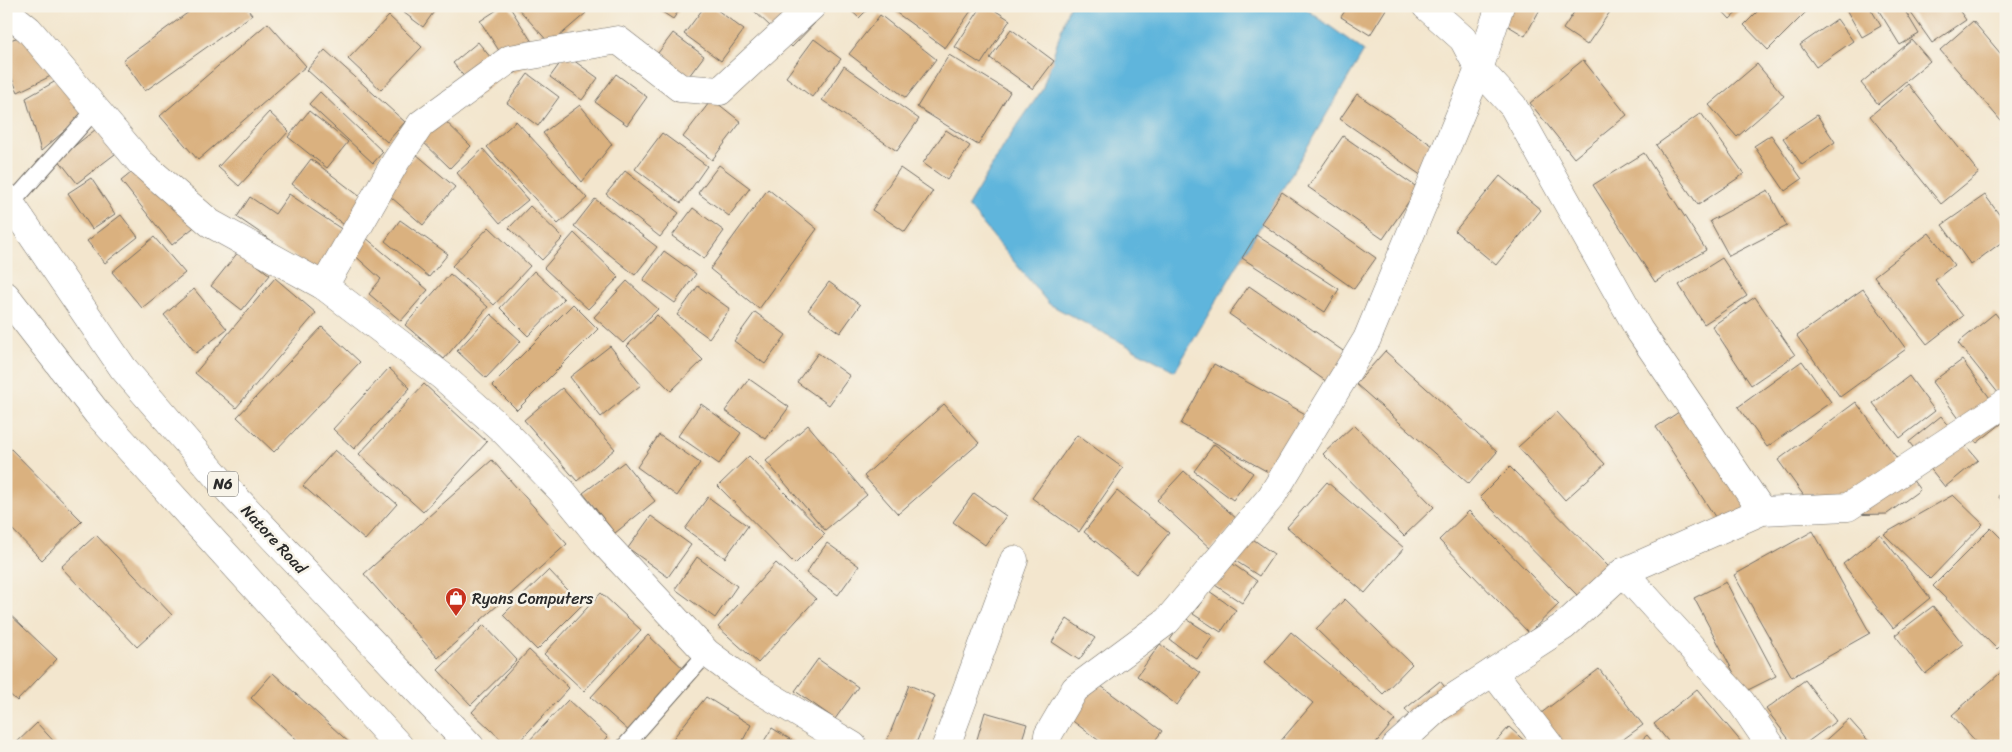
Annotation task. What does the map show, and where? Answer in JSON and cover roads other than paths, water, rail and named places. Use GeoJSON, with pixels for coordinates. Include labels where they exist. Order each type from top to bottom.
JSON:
{"type":"FeatureCollection","features":[{"type":"Feature","properties":{"kind":"main road"},"geometry":{"type":"LineString","coordinates":[[324,286],[396,160],[420,124],[510,59],[618,40],[680,88],[720,91],[812,6]]}},
{"type":"Feature","properties":{"kind":"main road"},"geometry":{"type":"LineString","coordinates":[[1426,6],[1463,39],[1479,69],[1513,106],[1639,330],[1762,511]]}},
{"type":"Feature","properties":{"kind":"main road"},"geometry":{"type":"LineString","coordinates":[[1047,746],[1048,735],[1075,689],[1167,621],[1271,497],[1368,339],[1479,69],[1500,6]]}},
{"type":"Feature","properties":{"kind":"main road"},"geometry":{"type":"LineString","coordinates":[[6,11],[29,30],[140,162],[210,223],[324,286],[442,376],[504,430],[561,490],[619,560],[707,653],[745,681],[854,746]]}},
{"type":"Feature","properties":{"kind":"main road","name":"Natore Road"},"geometry":{"type":"LineString","coordinates":[[8,201],[123,368],[231,493],[470,746]]}},
{"type":"Feature","properties":{"kind":"main road"},"geometry":{"type":"LineString","coordinates":[[6,296],[97,413],[399,746]]}},
{"type":"Feature","properties":{"kind":"main road"},"geometry":{"type":"LineString","coordinates":[[1396,746],[1439,707],[1564,626],[1623,572],[1762,511],[1848,507],[2006,403]]}},
{"type":"Feature","properties":{"kind":"main road"},"geometry":{"type":"LineString","coordinates":[[946,746],[1014,560]]}},
{"type":"Feature","properties":{"kind":"main road"},"geometry":{"type":"LineString","coordinates":[[1623,572],[1741,702],[1771,746]]}},
{"type":"Feature","properties":{"kind":"main road"},"geometry":{"type":"LineString","coordinates":[[1493,672],[1550,746]]}},
{"type":"Feature","properties":{"kind":"lane"},"geometry":{"type":"LineString","coordinates":[[8,201],[95,110]]}},
{"type":"Feature","properties":{"kind":"lane"},"geometry":{"type":"LineString","coordinates":[[626,746],[707,653]]}},
{"type":"Feature","properties":{"kind":"water"},"geometry":{"type":"Polygon","coordinates":[[[1069,6],[1302,6],[1364,51],[1175,371],[1049,304],[968,206],[1008,139],[1042,90],[1069,6]]]}},
{"type":"Feature","properties":{"kind":"place","name":"Ryans Computers"},"geometry":{"type":"Point","coordinates":[456,617]}}]}
